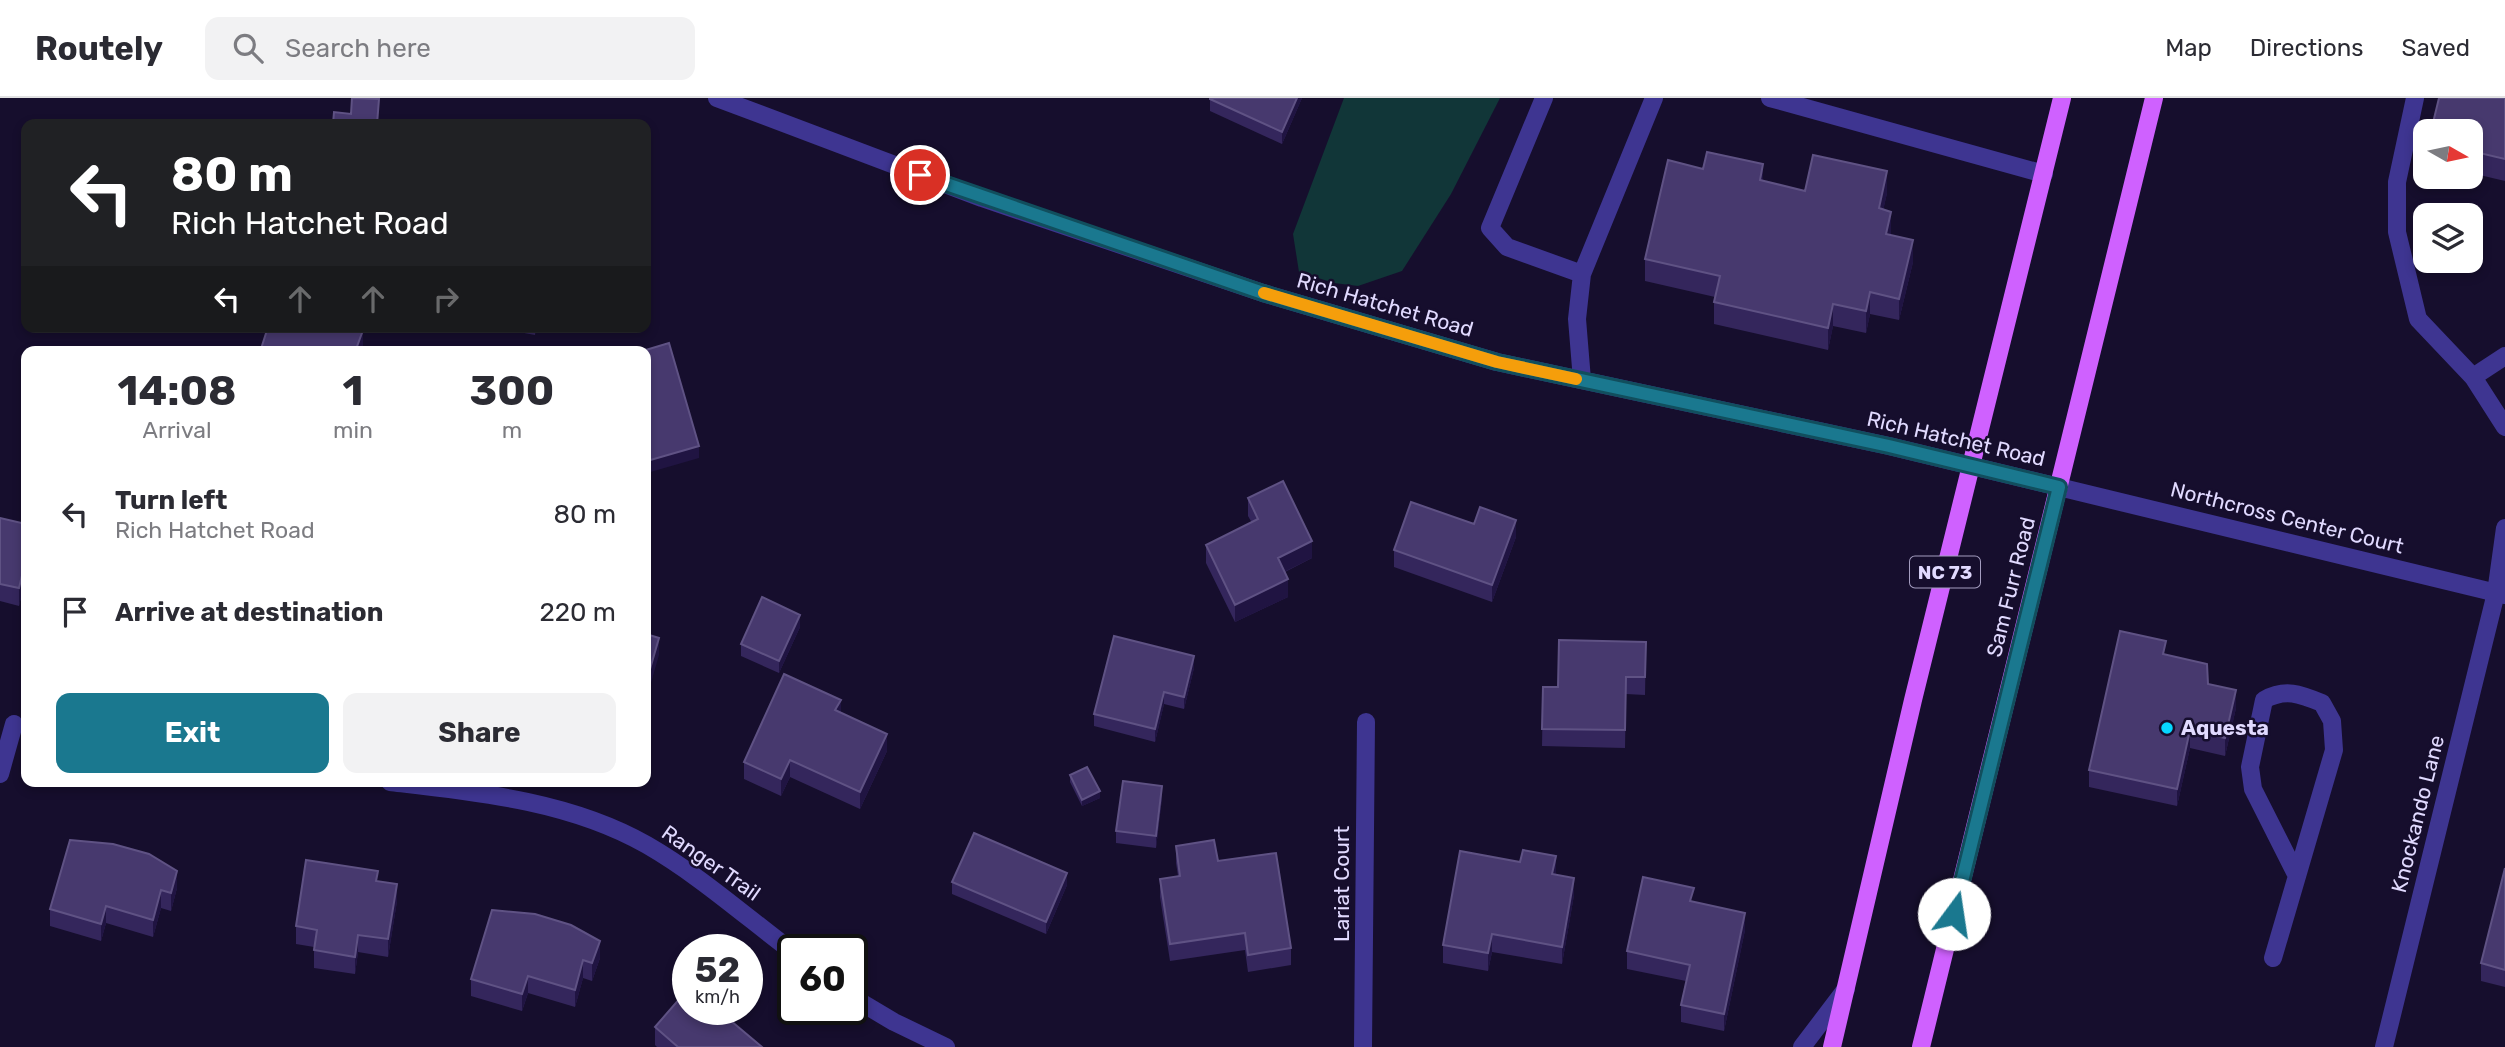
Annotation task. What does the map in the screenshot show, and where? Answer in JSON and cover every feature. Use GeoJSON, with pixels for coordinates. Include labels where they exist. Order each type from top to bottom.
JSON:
{"type":"FeatureCollection","features":[{"type":"Feature","properties":{"kind":"main road","name":"NC 73"},"geometry":{"type":"LineString","coordinates":[[1832,1047],[1913,700],[2062,98]]}},
{"type":"Feature","properties":{"kind":"main road","name":"Sam Furr Road"},"geometry":{"type":"LineString","coordinates":[[1921,1047],[2154,98]]}},
{"type":"Feature","properties":{"kind":"street","name":"Rich Hatchet Road"},"geometry":{"type":"LineString","coordinates":[[718,98],[982,198],[1263,293],[1497,362],[2059,487]]}},
{"type":"Feature","properties":{"kind":"street"},"geometry":{"type":"LineString","coordinates":[[1544,98],[1490,228],[1507,247],[1583,274]]}},
{"type":"Feature","properties":{"kind":"street"},"geometry":{"type":"LineString","coordinates":[[1582,380],[1577,319],[1583,274],[1654,98]]}},
{"type":"Feature","properties":{"kind":"street"},"geometry":{"type":"LineString","coordinates":[[1770,98],[2044,174]]}},
{"type":"Feature","properties":{"kind":"street"},"geometry":{"type":"LineString","coordinates":[[2415,98],[2397,182],[2397,232],[2418,319],[2473,377],[2505,427]]}},
{"type":"Feature","properties":{"kind":"street"},"geometry":{"type":"LineString","coordinates":[[2473,377],[2505,356]]}},
{"type":"Feature","properties":{"kind":"street","name":"Northcross Center Court"},"geometry":{"type":"LineString","coordinates":[[2059,487],[2501,594]]}},
{"type":"Feature","properties":{"kind":"street","name":"Knockando Lane"},"geometry":{"type":"LineString","coordinates":[[2384,1047],[2501,594],[2505,528]]}},
{"type":"Feature","properties":{"kind":"street"},"geometry":{"type":"LineString","coordinates":[[2273,958],[2334,750],[2332,721],[2322,703],[2298,693],[2278,692],[2264,700],[2250,767],[2253,789],[2297,876]]}},
{"type":"Feature","properties":{"kind":"street","name":"Lariat Court"},"geometry":{"type":"LineString","coordinates":[[1363,1047],[1366,722]]}},
{"type":"Feature","properties":{"kind":"street"},"geometry":{"type":"LineString","coordinates":[[0,775],[13,723]]}},
{"type":"Feature","properties":{"kind":"street","name":"Ranger Trail"},"geometry":{"type":"LineString","coordinates":[[455,787],[582,817],[645,844],[680,865],[777,940]]}},
{"type":"Feature","properties":{"kind":"street"},"geometry":{"type":"LineString","coordinates":[[1802,1047],[1846,989]]}},
{"type":"Feature","properties":{"kind":"street"},"geometry":{"type":"LineString","coordinates":[[868,1007],[946,1047]]}},
{"type":"Feature","properties":{"kind":"green space"},"geometry":{"type":"Polygon","coordinates":[[[1344,98],[1500,98],[1451,194],[1402,271],[1358,286],[1334,283],[1299,272],[1293,234],[1344,98]]]}},
{"type":"Feature","properties":{"kind":"building"},"geometry":{"type":"Polygon","coordinates":[[[352,98],[379,99],[377,119],[333,119],[334,112],[351,114],[352,98]]]}},
{"type":"Feature","properties":{"kind":"building"},"geometry":{"type":"Polygon","coordinates":[[[1210,98],[1297,98],[1282,132],[1210,98]]]}},
{"type":"Feature","properties":{"kind":"building"},"geometry":{"type":"Polygon","coordinates":[[[2439,98],[2505,98],[2505,159],[2483,154],[2483,119],[2434,119],[2439,98]]]}},
{"type":"Feature","properties":{"kind":"building"},"geometry":{"type":"Polygon","coordinates":[[[1707,152],[1763,164],[1760,180],[1805,191],[1813,155],[1887,171],[1879,208],[1891,212],[1886,234],[1913,240],[1899,299],[1870,292],[1866,311],[1833,304],[1828,328],[1714,302],[1720,276],[1645,259],[1668,160],[1703,169],[1707,152]]]}},
{"type":"Feature","properties":{"kind":"building"},"geometry":{"type":"Polygon","coordinates":[[[266,333],[362,333],[357,346],[262,346],[266,333]]]}},
{"type":"Feature","properties":{"kind":"building"},"geometry":{"type":"Polygon","coordinates":[[[669,343],[699,446],[651,460],[651,348],[669,343]]]}},
{"type":"Feature","properties":{"kind":"building"},"geometry":{"type":"Polygon","coordinates":[[[1283,481],[1312,541],[1278,558],[1288,579],[1235,605],[1206,545],[1258,519],[1248,498],[1283,481]]]}},
{"type":"Feature","properties":{"kind":"building"},"geometry":{"type":"Polygon","coordinates":[[[1411,502],[1474,524],[1480,507],[1516,520],[1492,585],[1394,550],[1411,502]]]}},
{"type":"Feature","properties":{"kind":"building"},"geometry":{"type":"Polygon","coordinates":[[[0,518],[21,523],[21,580],[19,588],[0,584],[0,518]]]}},
{"type":"Feature","properties":{"kind":"building"},"geometry":{"type":"Polygon","coordinates":[[[762,597],[800,615],[779,661],[741,644],[762,597]]]}},
{"type":"Feature","properties":{"kind":"building","name":"Aquesta"},"geometry":{"type":"Polygon","coordinates":[[[2120,631],[2166,641],[2163,654],[2207,664],[2208,684],[2236,690],[2225,738],[2190,730],[2177,789],[2089,770],[2120,631]]]}},
{"type":"Feature","properties":{"kind":"building"},"geometry":{"type":"Polygon","coordinates":[[[651,636],[659,638],[651,666],[651,636]]]}},
{"type":"Feature","properties":{"kind":"building"},"geometry":{"type":"Polygon","coordinates":[[[1114,636],[1194,656],[1184,697],[1164,692],[1155,729],[1094,714],[1114,636]]]}},
{"type":"Feature","properties":{"kind":"building"},"geometry":{"type":"Polygon","coordinates":[[[1559,640],[1646,642],[1645,677],[1626,677],[1625,730],[1542,729],[1543,687],[1558,687],[1559,640]]]}},
{"type":"Feature","properties":{"kind":"building"},"geometry":{"type":"Polygon","coordinates":[[[784,674],[841,700],[835,710],[887,734],[860,792],[790,760],[781,779],[744,762],[784,674]]]}},
{"type":"Feature","properties":{"kind":"building"},"geometry":{"type":"Polygon","coordinates":[[[1087,767],[1100,791],[1082,800],[1070,775],[1087,767]]]}},
{"type":"Feature","properties":{"kind":"building"},"geometry":{"type":"Polygon","coordinates":[[[1123,781],[1162,786],[1156,836],[1116,831],[1123,781]]]}},
{"type":"Feature","properties":{"kind":"building"},"geometry":{"type":"Polygon","coordinates":[[[974,833],[1067,873],[1046,922],[952,882],[974,833]]]}},
{"type":"Feature","properties":{"kind":"building"},"geometry":{"type":"Polygon","coordinates":[[[70,840],[113,844],[149,854],[177,871],[171,893],[161,890],[153,920],[106,906],[101,924],[50,909],[70,840]]]}},
{"type":"Feature","properties":{"kind":"building"},"geometry":{"type":"Polygon","coordinates":[[[1214,840],[1218,861],[1276,853],[1291,948],[1248,955],[1245,933],[1170,944],[1160,879],[1180,876],[1176,846],[1214,840]]]}},
{"type":"Feature","properties":{"kind":"building"},"geometry":{"type":"Polygon","coordinates":[[[1523,850],[1556,856],[1552,874],[1574,878],[1562,947],[1492,934],[1488,953],[1443,945],[1460,851],[1520,862],[1523,850]]]}},
{"type":"Feature","properties":{"kind":"building"},"geometry":{"type":"Polygon","coordinates":[[[306,860],[378,871],[376,881],[397,884],[388,939],[358,935],[355,957],[314,950],[317,930],[296,926],[306,860]]]}},
{"type":"Feature","properties":{"kind":"building"},"geometry":{"type":"Polygon","coordinates":[[[2505,868],[2505,970],[2481,963],[2505,868]]]}},
{"type":"Feature","properties":{"kind":"building"},"geometry":{"type":"Polygon","coordinates":[[[1643,877],[1694,888],[1690,901],[1745,913],[1724,1014],[1681,1005],[1690,965],[1627,951],[1643,877]]]}},
{"type":"Feature","properties":{"kind":"building"},"geometry":{"type":"Polygon","coordinates":[[[492,910],[535,914],[571,925],[600,941],[592,963],[583,960],[575,990],[528,976],[522,994],[471,979],[492,910]]]}},
{"type":"Feature","properties":{"kind":"building"},"geometry":{"type":"Polygon","coordinates":[[[672,1007],[672,1025],[736,1025],[762,1047],[678,1047],[655,1027],[672,1007]]]}},
{"type":"Feature","properties":{"kind":"slow traffic"},"geometry":{"type":"LineString","coordinates":[[1264,293],[1497,362],[1576,379]]}},
{"type":"Feature","properties":{"kind":"place","name":"Aquesta"},"geometry":{"type":"Point","coordinates":[2167,728]}},
{"type":"Feature","properties":{"kind":"route"},"geometry":{"type":"LineString","coordinates":[[920,175],[1263,293],[1497,362],[1889,446],[2059,487],[1954,914]]}}]}
